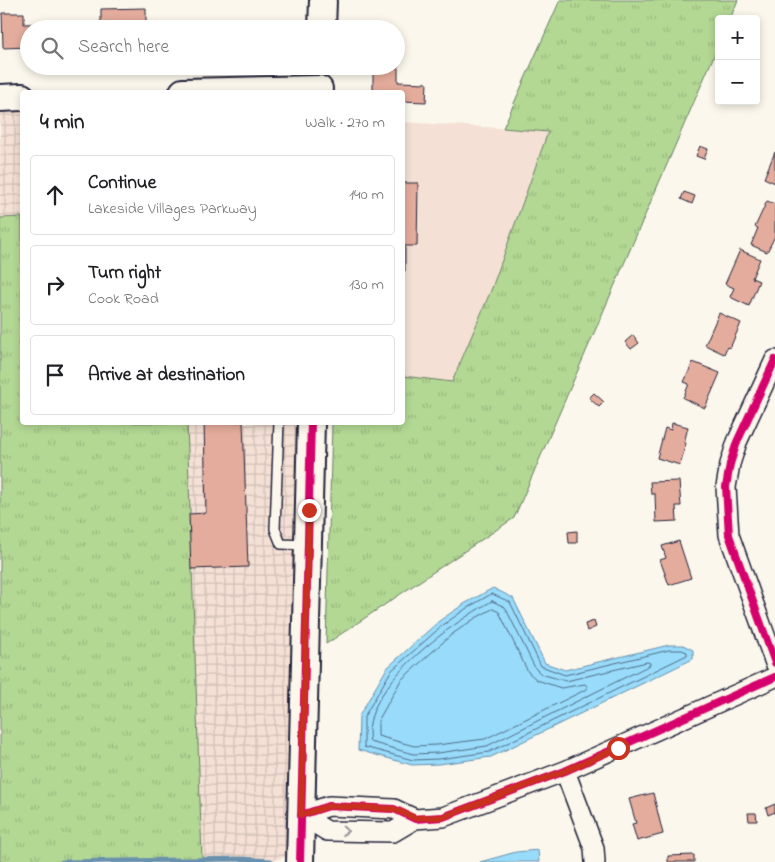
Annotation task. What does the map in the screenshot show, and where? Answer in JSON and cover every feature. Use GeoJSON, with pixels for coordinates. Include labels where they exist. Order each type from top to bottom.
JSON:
{"type":"FeatureCollection","features":[{"type":"Feature","properties":{"kind":"street"},"geometry":{"type":"LineString","coordinates":[[322,20],[323,0]]}},
{"type":"Feature","properties":{"kind":"street"},"geometry":{"type":"LineString","coordinates":[[210,90],[320,82]]}},
{"type":"Feature","properties":{"kind":"street"},"geometry":{"type":"LineString","coordinates":[[0,98],[20,97]]}},
{"type":"Feature","properties":{"kind":"street"},"geometry":{"type":"LineString","coordinates":[[775,360],[737,442],[726,486],[729,535],[775,663]]}},
{"type":"Feature","properties":{"kind":"street"},"geometry":{"type":"LineString","coordinates":[[300,862],[311,425]]}},
{"type":"Feature","properties":{"kind":"street"},"geometry":{"type":"LineString","coordinates":[[301,815],[329,806],[394,809],[415,818],[443,817],[565,771],[775,678]]}},
{"type":"Feature","properties":{"kind":"street"},"geometry":{"type":"LineString","coordinates":[[565,771],[594,848],[595,862]]}},
{"type":"Feature","properties":{"kind":"lane"},"geometry":{"type":"LineString","coordinates":[[278,425],[275,529],[281,544],[308,545]]}},
{"type":"Feature","properties":{"kind":"shaded area"},"geometry":{"type":"Polygon","coordinates":[[[20,110],[20,217],[0,218],[0,111],[20,110]]]}},
{"type":"Feature","properties":{"kind":"shaded area"},"geometry":{"type":"Polygon","coordinates":[[[405,122],[548,131],[492,288],[452,382],[405,376],[405,122]]]}},
{"type":"Feature","properties":{"kind":"shaded area"},"geometry":{"type":"Polygon","coordinates":[[[187,425],[301,425],[289,856],[271,861],[202,859],[187,425]]]}},
{"type":"Feature","properties":{"kind":"green space"},"geometry":{"type":"Polygon","coordinates":[[[560,0],[738,0],[732,15],[715,15],[715,53],[514,518],[326,644],[332,425],[405,425],[405,376],[452,382],[492,288],[548,132],[503,128],[560,0]]]}},
{"type":"Feature","properties":{"kind":"green space"},"geometry":{"type":"Polygon","coordinates":[[[20,217],[20,425],[187,425],[202,859],[193,862],[0,862],[0,218],[20,217]]]}},
{"type":"Feature","properties":{"kind":"water"},"geometry":{"type":"Polygon","coordinates":[[[493,588],[513,598],[545,663],[565,670],[669,645],[683,645],[693,650],[693,659],[491,757],[439,764],[412,765],[358,750],[359,716],[387,668],[439,621],[493,588]]]}},
{"type":"Feature","properties":{"kind":"water"},"geometry":{"type":"Polygon","coordinates":[[[538,850],[539,862],[480,862],[516,852],[538,850]]]}},
{"type":"Feature","properties":{"kind":"building"},"geometry":{"type":"Polygon","coordinates":[[[146,8],[146,20],[101,20],[101,9],[146,8]]]}},
{"type":"Feature","properties":{"kind":"building"},"geometry":{"type":"Polygon","coordinates":[[[2,13],[24,13],[24,20],[20,20],[20,47],[3,48],[2,13]]]}},
{"type":"Feature","properties":{"kind":"building"},"geometry":{"type":"Polygon","coordinates":[[[373,75],[398,75],[398,82],[427,83],[426,102],[405,101],[405,90],[373,90],[373,75]]]}},
{"type":"Feature","properties":{"kind":"building"},"geometry":{"type":"Polygon","coordinates":[[[700,146],[708,149],[704,159],[696,156],[700,146]]]}},
{"type":"Feature","properties":{"kind":"building"},"geometry":{"type":"Polygon","coordinates":[[[775,152],[775,183],[764,178],[775,152]]]}},
{"type":"Feature","properties":{"kind":"building"},"geometry":{"type":"Polygon","coordinates":[[[405,183],[418,183],[417,246],[405,246],[405,183]]]}},
{"type":"Feature","properties":{"kind":"building"},"geometry":{"type":"Polygon","coordinates":[[[684,192],[695,196],[692,204],[681,199],[684,192]]]}},
{"type":"Feature","properties":{"kind":"building"},"geometry":{"type":"Polygon","coordinates":[[[767,201],[775,204],[775,236],[767,252],[751,245],[758,228],[755,227],[767,201]]]}},
{"type":"Feature","properties":{"kind":"building"},"geometry":{"type":"Polygon","coordinates":[[[740,250],[760,259],[752,278],[759,281],[749,306],[730,297],[734,288],[725,284],[740,250]]]}},
{"type":"Feature","properties":{"kind":"building"},"geometry":{"type":"Polygon","coordinates":[[[719,313],[741,323],[730,348],[727,347],[724,354],[705,345],[719,313]]]}},
{"type":"Feature","properties":{"kind":"building"},"geometry":{"type":"Polygon","coordinates":[[[633,335],[639,343],[631,349],[625,342],[633,335]]]}},
{"type":"Feature","properties":{"kind":"building"},"geometry":{"type":"Polygon","coordinates":[[[693,362],[720,373],[705,408],[683,398],[689,384],[684,382],[693,362]]]}},
{"type":"Feature","properties":{"kind":"building"},"geometry":{"type":"Polygon","coordinates":[[[594,393],[604,402],[599,407],[589,398],[594,393]]]}},
{"type":"Feature","properties":{"kind":"building"},"geometry":{"type":"Polygon","coordinates":[[[672,423],[688,427],[680,465],[657,458],[665,428],[671,430],[672,423]]]}},
{"type":"Feature","properties":{"kind":"building"},"geometry":{"type":"Polygon","coordinates":[[[204,425],[243,425],[248,567],[191,569],[189,514],[206,513],[204,425]]]}},
{"type":"Feature","properties":{"kind":"building"},"geometry":{"type":"Polygon","coordinates":[[[679,481],[681,506],[676,506],[677,521],[656,522],[655,494],[651,494],[650,482],[679,481]]]}},
{"type":"Feature","properties":{"kind":"building"},"geometry":{"type":"Polygon","coordinates":[[[577,531],[577,543],[569,543],[568,532],[577,531]]]}},
{"type":"Feature","properties":{"kind":"building"},"geometry":{"type":"Polygon","coordinates":[[[679,541],[691,578],[669,585],[660,560],[666,558],[662,546],[679,541]]]}},
{"type":"Feature","properties":{"kind":"building"},"geometry":{"type":"Polygon","coordinates":[[[594,621],[596,627],[587,631],[585,624],[594,621]]]}},
{"type":"Feature","properties":{"kind":"building"},"geometry":{"type":"Polygon","coordinates":[[[653,793],[663,834],[637,841],[632,824],[636,823],[629,799],[653,793]]]}},
{"type":"Feature","properties":{"kind":"building"},"geometry":{"type":"Polygon","coordinates":[[[775,804],[775,812],[768,815],[766,808],[775,804]]]}},
{"type":"Feature","properties":{"kind":"building"},"geometry":{"type":"Polygon","coordinates":[[[748,813],[756,813],[757,821],[749,821],[748,813]]]}},
{"type":"Feature","properties":{"kind":"building"},"geometry":{"type":"Polygon","coordinates":[[[694,855],[694,862],[668,862],[668,856],[694,855]]]}},
{"type":"Feature","properties":{"kind":"waterway"},"geometry":{"type":"LineString","coordinates":[[62,862],[242,859],[271,861]]}},
{"type":"Feature","properties":{"kind":"cycle path"},"geometry":{"type":"LineString","coordinates":[[775,360],[737,442],[730,464],[726,487],[729,535],[775,663]]}},
{"type":"Feature","properties":{"kind":"cycle path"},"geometry":{"type":"LineString","coordinates":[[300,862],[311,425]]}},
{"type":"Feature","properties":{"kind":"cycle path"},"geometry":{"type":"LineString","coordinates":[[301,815],[329,806],[394,809],[415,819],[443,817],[565,771],[775,677]]}},
{"type":"Feature","properties":{"kind":"route"},"geometry":{"type":"LineString","coordinates":[[309,510],[301,815],[329,806],[394,809],[415,818],[443,817],[565,771],[618,748]]}}]}
